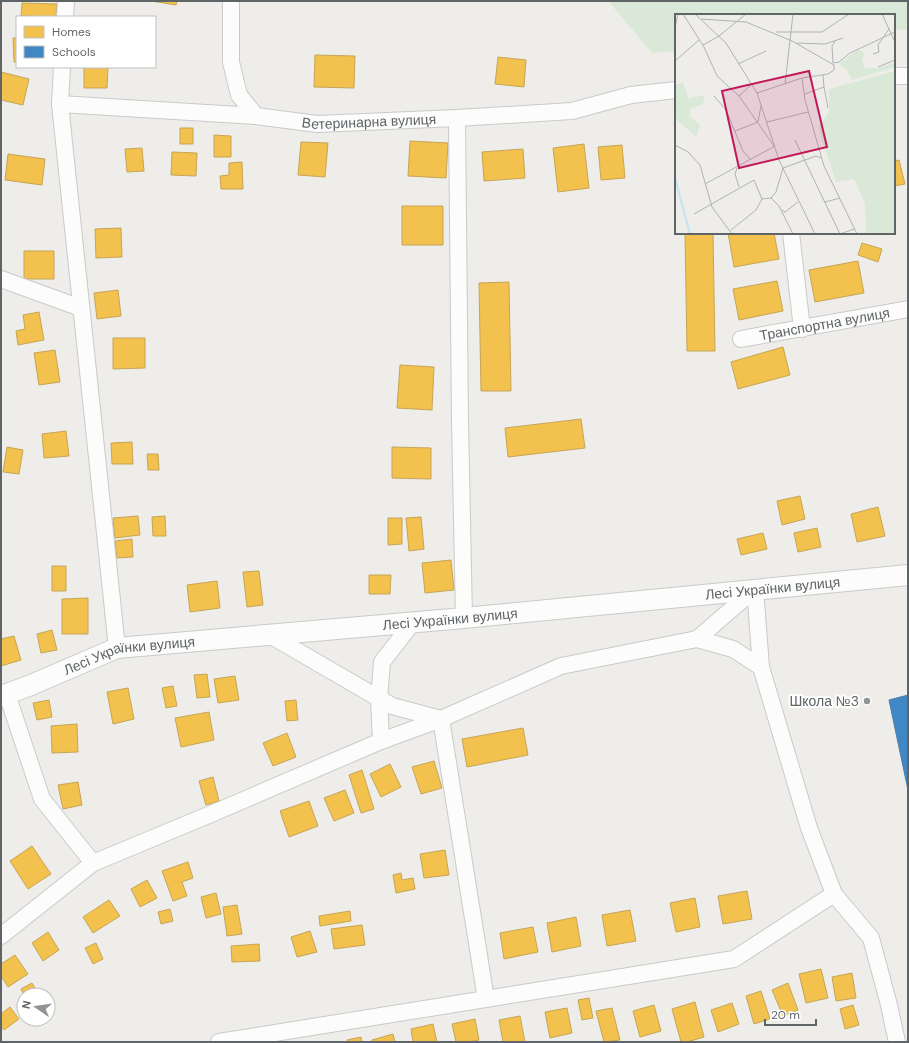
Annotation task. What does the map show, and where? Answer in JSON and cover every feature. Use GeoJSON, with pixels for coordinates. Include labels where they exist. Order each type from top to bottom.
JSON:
{"type":"FeatureCollection","features":[{"type":"Feature","properties":{"kind":"street"},"geometry":{"type":"LineString","coordinates":[[65,16],[66,1]]}},
{"type":"Feature","properties":{"kind":"street"},"geometry":{"type":"LineString","coordinates":[[231,1],[231,62],[239,95],[256,116]]}},
{"type":"Feature","properties":{"kind":"street"},"geometry":{"type":"LineString","coordinates":[[62,68],[60,104],[117,648]]}},
{"type":"Feature","properties":{"kind":"street"},"geometry":{"type":"LineString","coordinates":[[895,76],[908,76]]}},
{"type":"Feature","properties":{"kind":"street","name":"Ветеринарна вулиця"},"geometry":{"type":"LineString","coordinates":[[60,104],[256,116],[317,124],[457,118],[572,110],[631,95],[675,90]]}},
{"type":"Feature","properties":{"kind":"street"},"geometry":{"type":"LineString","coordinates":[[457,118],[460,421],[464,618]]}},
{"type":"Feature","properties":{"kind":"street"},"geometry":{"type":"LineString","coordinates":[[791,234],[802,329]]}},
{"type":"Feature","properties":{"kind":"street"},"geometry":{"type":"LineString","coordinates":[[1,279],[81,308]]}},
{"type":"Feature","properties":{"kind":"street","name":"Транспортна вулиця"},"geometry":{"type":"LineString","coordinates":[[741,339],[908,310]]}},
{"type":"Feature","properties":{"kind":"street","name":"Лесі Українки вулиця"},"geometry":{"type":"LineString","coordinates":[[4,695],[117,648],[464,618],[908,575]]}},
{"type":"Feature","properties":{"kind":"street"},"geometry":{"type":"LineString","coordinates":[[697,639],[755,589]]}},
{"type":"Feature","properties":{"kind":"street"},"geometry":{"type":"LineString","coordinates":[[755,589],[761,667],[809,828],[834,894],[871,938],[889,1005],[897,1042]]}},
{"type":"Feature","properties":{"kind":"street"},"geometry":{"type":"LineString","coordinates":[[381,741],[379,699],[382,662],[413,622]]}},
{"type":"Feature","properties":{"kind":"street"},"geometry":{"type":"LineString","coordinates":[[268,634],[392,706],[441,719]]}},
{"type":"Feature","properties":{"kind":"street"},"geometry":{"type":"LineString","coordinates":[[1,936],[93,863],[381,741],[441,719],[561,666],[697,639],[734,649],[761,667]]}},
{"type":"Feature","properties":{"kind":"street"},"geometry":{"type":"LineString","coordinates":[[4,695],[42,799],[93,863]]}},
{"type":"Feature","properties":{"kind":"street"},"geometry":{"type":"LineString","coordinates":[[441,719],[486,999]]}},
{"type":"Feature","properties":{"kind":"street"},"geometry":{"type":"LineString","coordinates":[[219,1042],[734,959],[834,894]]}},
{"type":"Feature","properties":{"kind":"green space"},"geometry":{"type":"Polygon","coordinates":[[[608,1],[908,1],[908,29],[895,30],[895,14],[675,14],[675,51],[652,53],[608,1]]]}},
{"type":"Feature","properties":{"kind":"building: Homes"},"geometry":{"type":"Polygon","coordinates":[[[151,1],[177,1],[176,5],[151,1]]]}},
{"type":"Feature","properties":{"kind":"building: Homes"},"geometry":{"type":"Polygon","coordinates":[[[22,3],[57,4],[56,16],[21,16],[22,3]]]}},
{"type":"Feature","properties":{"kind":"building: Homes"},"geometry":{"type":"Polygon","coordinates":[[[13,38],[16,38],[16,62],[14,62],[13,38]]]}},
{"type":"Feature","properties":{"kind":"building: Homes"},"geometry":{"type":"Polygon","coordinates":[[[315,55],[355,56],[354,88],[314,87],[315,55]]]}},
{"type":"Feature","properties":{"kind":"building: Homes"},"geometry":{"type":"Polygon","coordinates":[[[498,57],[526,60],[524,87],[495,84],[498,57]]]}},
{"type":"Feature","properties":{"kind":"building: Homes"},"geometry":{"type":"Polygon","coordinates":[[[84,68],[108,68],[107,88],[84,88],[84,68]]]}},
{"type":"Feature","properties":{"kind":"building: Homes"},"geometry":{"type":"Polygon","coordinates":[[[1,72],[29,79],[23,105],[1,100],[1,72]]]}},
{"type":"Feature","properties":{"kind":"building: Homes"},"geometry":{"type":"Polygon","coordinates":[[[180,128],[193,128],[193,144],[180,144],[180,128]]]}},
{"type":"Feature","properties":{"kind":"building: Homes"},"geometry":{"type":"Polygon","coordinates":[[[214,135],[231,136],[231,157],[214,157],[214,135]]]}},
{"type":"Feature","properties":{"kind":"building: Homes"},"geometry":{"type":"Polygon","coordinates":[[[410,141],[448,143],[446,178],[408,176],[410,141]]]}},
{"type":"Feature","properties":{"kind":"building: Homes"},"geometry":{"type":"Polygon","coordinates":[[[301,142],[328,143],[325,177],[298,175],[301,142]]]}},
{"type":"Feature","properties":{"kind":"building: Homes"},"geometry":{"type":"Polygon","coordinates":[[[584,144],[589,188],[558,192],[553,148],[584,144]]]}},
{"type":"Feature","properties":{"kind":"building: Homes"},"geometry":{"type":"Polygon","coordinates":[[[622,145],[625,178],[601,180],[598,147],[622,145]]]}},
{"type":"Feature","properties":{"kind":"building: Homes"},"geometry":{"type":"Polygon","coordinates":[[[142,148],[144,171],[127,172],[125,149],[142,148]]]}},
{"type":"Feature","properties":{"kind":"building: Homes"},"geometry":{"type":"Polygon","coordinates":[[[523,149],[525,178],[484,181],[482,152],[523,149]]]}},
{"type":"Feature","properties":{"kind":"building: Homes"},"geometry":{"type":"Polygon","coordinates":[[[172,152],[197,153],[196,176],[171,175],[172,152]]]}},
{"type":"Feature","properties":{"kind":"building: Homes"},"geometry":{"type":"Polygon","coordinates":[[[8,154],[45,159],[42,185],[5,180],[8,154]]]}},
{"type":"Feature","properties":{"kind":"building: Homes"},"geometry":{"type":"Polygon","coordinates":[[[899,160],[905,184],[895,186],[895,161],[899,160]]]}},
{"type":"Feature","properties":{"kind":"building: Homes"},"geometry":{"type":"Polygon","coordinates":[[[242,162],[243,189],[221,189],[220,176],[229,175],[229,163],[242,162]]]}},
{"type":"Feature","properties":{"kind":"building: Homes"},"geometry":{"type":"Polygon","coordinates":[[[402,206],[443,206],[443,245],[402,245],[402,206]]]}},
{"type":"Feature","properties":{"kind":"building: Homes"},"geometry":{"type":"Polygon","coordinates":[[[121,228],[122,257],[96,258],[95,229],[121,228]]]}},
{"type":"Feature","properties":{"kind":"building: Homes"},"geometry":{"type":"Polygon","coordinates":[[[685,234],[713,234],[715,351],[687,351],[685,234]]]}},
{"type":"Feature","properties":{"kind":"building: Homes"},"geometry":{"type":"Polygon","coordinates":[[[728,234],[774,234],[779,259],[734,267],[728,234]]]}},
{"type":"Feature","properties":{"kind":"building: Homes"},"geometry":{"type":"Polygon","coordinates":[[[862,243],[882,249],[878,262],[858,255],[862,243]]]}},
{"type":"Feature","properties":{"kind":"building: Homes"},"geometry":{"type":"Polygon","coordinates":[[[24,251],[54,251],[54,279],[24,279],[24,251]]]}},
{"type":"Feature","properties":{"kind":"building: Homes"},"geometry":{"type":"Polygon","coordinates":[[[858,261],[864,293],[815,302],[809,270],[858,261]]]}},
{"type":"Feature","properties":{"kind":"building: Homes"},"geometry":{"type":"Polygon","coordinates":[[[777,281],[783,311],[739,320],[733,289],[777,281]]]}},
{"type":"Feature","properties":{"kind":"building: Homes"},"geometry":{"type":"Polygon","coordinates":[[[509,282],[511,391],[481,391],[479,283],[509,282]]]}},
{"type":"Feature","properties":{"kind":"building: Homes"},"geometry":{"type":"Polygon","coordinates":[[[118,290],[121,316],[97,319],[94,293],[118,290]]]}},
{"type":"Feature","properties":{"kind":"building: Homes"},"geometry":{"type":"Polygon","coordinates":[[[39,312],[44,340],[18,345],[16,331],[25,329],[23,315],[39,312]]]}},
{"type":"Feature","properties":{"kind":"building: Homes"},"geometry":{"type":"Polygon","coordinates":[[[113,338],[145,338],[145,368],[113,369],[113,338]]]}},
{"type":"Feature","properties":{"kind":"building: Homes"},"geometry":{"type":"Polygon","coordinates":[[[783,347],[790,375],[738,389],[731,362],[783,347]]]}},
{"type":"Feature","properties":{"kind":"building: Homes"},"geometry":{"type":"Polygon","coordinates":[[[55,350],[60,382],[39,385],[34,353],[55,350]]]}},
{"type":"Feature","properties":{"kind":"building: Homes"},"geometry":{"type":"Polygon","coordinates":[[[400,365],[434,367],[432,410],[397,408],[400,365]]]}},
{"type":"Feature","properties":{"kind":"building: Homes"},"geometry":{"type":"Polygon","coordinates":[[[581,419],[585,448],[508,457],[505,428],[581,419]]]}},
{"type":"Feature","properties":{"kind":"building: Homes"},"geometry":{"type":"Polygon","coordinates":[[[66,431],[69,456],[44,458],[42,434],[66,431]]]}},
{"type":"Feature","properties":{"kind":"building: Homes"},"geometry":{"type":"Polygon","coordinates":[[[132,442],[133,464],[112,464],[111,443],[132,442]]]}},
{"type":"Feature","properties":{"kind":"building: Homes"},"geometry":{"type":"Polygon","coordinates":[[[7,447],[23,450],[19,474],[3,472],[7,447]]]}},
{"type":"Feature","properties":{"kind":"building: Homes"},"geometry":{"type":"Polygon","coordinates":[[[392,447],[431,448],[431,479],[392,478],[392,447]]]}},
{"type":"Feature","properties":{"kind":"building: Homes"},"geometry":{"type":"Polygon","coordinates":[[[147,454],[158,454],[159,470],[148,470],[147,454]]]}},
{"type":"Feature","properties":{"kind":"building: Homes"},"geometry":{"type":"Polygon","coordinates":[[[800,496],[805,519],[782,525],[777,501],[800,496]]]}},
{"type":"Feature","properties":{"kind":"building: Homes"},"geometry":{"type":"Polygon","coordinates":[[[878,507],[885,536],[857,542],[851,514],[878,507]]]}},
{"type":"Feature","properties":{"kind":"building: Homes"},"geometry":{"type":"Polygon","coordinates":[[[138,516],[140,535],[115,538],[113,518],[138,516]]]}},
{"type":"Feature","properties":{"kind":"building: Homes"},"geometry":{"type":"Polygon","coordinates":[[[165,516],[166,536],[153,536],[152,517],[165,516]]]}},
{"type":"Feature","properties":{"kind":"building: Homes"},"geometry":{"type":"Polygon","coordinates":[[[421,517],[424,549],[409,551],[406,518],[421,517]]]}},
{"type":"Feature","properties":{"kind":"building: Homes"},"geometry":{"type":"Polygon","coordinates":[[[388,518],[402,518],[402,544],[388,545],[388,518]]]}},
{"type":"Feature","properties":{"kind":"building: Homes"},"geometry":{"type":"Polygon","coordinates":[[[817,528],[821,547],[798,552],[794,533],[817,528]]]}},
{"type":"Feature","properties":{"kind":"building: Homes"},"geometry":{"type":"Polygon","coordinates":[[[763,533],[767,549],[741,555],[737,539],[763,533]]]}},
{"type":"Feature","properties":{"kind":"building: Homes"},"geometry":{"type":"Polygon","coordinates":[[[132,539],[133,557],[117,558],[115,541],[132,539]]]}},
{"type":"Feature","properties":{"kind":"building: Homes"},"geometry":{"type":"Polygon","coordinates":[[[451,560],[454,590],[425,593],[422,563],[451,560]]]}},
{"type":"Feature","properties":{"kind":"building: Homes"},"geometry":{"type":"Polygon","coordinates":[[[52,566],[66,566],[66,591],[52,591],[52,566]]]}},
{"type":"Feature","properties":{"kind":"building: Homes"},"geometry":{"type":"Polygon","coordinates":[[[259,571],[263,605],[247,607],[243,572],[259,571]]]}},
{"type":"Feature","properties":{"kind":"building: Homes"},"geometry":{"type":"Polygon","coordinates":[[[369,575],[391,575],[390,594],[369,594],[369,575]]]}},
{"type":"Feature","properties":{"kind":"building: Homes"},"geometry":{"type":"Polygon","coordinates":[[[217,581],[220,608],[190,612],[187,585],[217,581]]]}},
{"type":"Feature","properties":{"kind":"building: Homes"},"geometry":{"type":"Polygon","coordinates":[[[88,598],[88,634],[62,634],[62,599],[88,598]]]}},
{"type":"Feature","properties":{"kind":"building: Homes"},"geometry":{"type":"Polygon","coordinates":[[[52,630],[57,650],[41,653],[37,634],[52,630]]]}},
{"type":"Feature","properties":{"kind":"building: Homes"},"geometry":{"type":"Polygon","coordinates":[[[14,636],[21,660],[1,666],[1,639],[14,636]]]}},
{"type":"Feature","properties":{"kind":"building: Homes"},"geometry":{"type":"Polygon","coordinates":[[[207,674],[210,697],[197,698],[194,675],[207,674]]]}},
{"type":"Feature","properties":{"kind":"building: Homes"},"geometry":{"type":"Polygon","coordinates":[[[235,676],[239,700],[218,703],[214,679],[235,676]]]}},
{"type":"Feature","properties":{"kind":"building: Homes"},"geometry":{"type":"Polygon","coordinates":[[[173,686],[177,706],[166,708],[162,688],[173,686]]]}},
{"type":"Feature","properties":{"kind":"building: Homes"},"geometry":{"type":"Polygon","coordinates":[[[128,688],[134,719],[113,724],[107,692],[128,688]]]}},
{"type":"Feature","properties":{"kind":"building: Homes"},"geometry":{"type":"Polygon","coordinates":[[[49,700],[52,717],[37,720],[33,703],[49,700]]]}},
{"type":"Feature","properties":{"kind":"building: Homes"},"geometry":{"type":"Polygon","coordinates":[[[296,700],[298,720],[287,721],[285,701],[296,700]]]}},
{"type":"Feature","properties":{"kind":"building: Homes"},"geometry":{"type":"Polygon","coordinates":[[[209,712],[214,740],[181,747],[175,718],[209,712]]]}},
{"type":"Feature","properties":{"kind":"building: Homes"},"geometry":{"type":"Polygon","coordinates":[[[77,724],[78,752],[52,753],[51,726],[77,724]]]}},
{"type":"Feature","properties":{"kind":"building: Homes"},"geometry":{"type":"Polygon","coordinates":[[[523,728],[528,755],[467,767],[462,739],[523,728]]]}},
{"type":"Feature","properties":{"kind":"building: Homes"},"geometry":{"type":"Polygon","coordinates":[[[287,733],[296,757],[273,766],[263,743],[287,733]]]}},
{"type":"Feature","properties":{"kind":"building: Homes"},"geometry":{"type":"Polygon","coordinates":[[[434,761],[442,788],[421,794],[412,767],[434,761]]]}},
{"type":"Feature","properties":{"kind":"building: Homes"},"geometry":{"type":"Polygon","coordinates":[[[390,764],[401,787],[381,797],[370,774],[390,764]]]}},
{"type":"Feature","properties":{"kind":"building: Homes"},"geometry":{"type":"Polygon","coordinates":[[[362,770],[374,809],[361,813],[349,775],[362,770]]]}},
{"type":"Feature","properties":{"kind":"building: Homes"},"geometry":{"type":"Polygon","coordinates":[[[213,777],[219,801],[206,805],[199,781],[213,777]]]}},
{"type":"Feature","properties":{"kind":"building: Homes"},"geometry":{"type":"Polygon","coordinates":[[[78,782],[82,805],[63,809],[58,785],[78,782]]]}},
{"type":"Feature","properties":{"kind":"building: Homes"},"geometry":{"type":"Polygon","coordinates":[[[345,790],[354,813],[334,821],[324,798],[345,790]]]}},
{"type":"Feature","properties":{"kind":"building: Homes"},"geometry":{"type":"Polygon","coordinates":[[[309,801],[318,826],[289,837],[280,811],[309,801]]]}},
{"type":"Feature","properties":{"kind":"building: Homes"},"geometry":{"type":"Polygon","coordinates":[[[32,846],[51,874],[28,889],[10,861],[32,846]]]}},
{"type":"Feature","properties":{"kind":"building: Homes"},"geometry":{"type":"Polygon","coordinates":[[[445,850],[449,875],[424,878],[420,854],[445,850]]]}},
{"type":"Feature","properties":{"kind":"building: Homes"},"geometry":{"type":"Polygon","coordinates":[[[188,862],[193,878],[182,882],[187,896],[173,901],[162,871],[188,862]]]}},
{"type":"Feature","properties":{"kind":"building: Homes"},"geometry":{"type":"Polygon","coordinates":[[[401,873],[402,880],[413,878],[415,889],[396,893],[393,875],[401,873]]]}},
{"type":"Feature","properties":{"kind":"building: Homes"},"geometry":{"type":"Polygon","coordinates":[[[147,880],[157,898],[140,907],[131,889],[147,880]]]}},
{"type":"Feature","properties":{"kind":"building: Homes"},"geometry":{"type":"Polygon","coordinates":[[[747,891],[752,919],[723,924],[718,896],[747,891]]]}},
{"type":"Feature","properties":{"kind":"building: Homes"},"geometry":{"type":"Polygon","coordinates":[[[216,893],[221,914],[206,918],[201,897],[216,893]]]}},
{"type":"Feature","properties":{"kind":"building: Homes"},"geometry":{"type":"Polygon","coordinates":[[[695,898],[700,927],[676,932],[670,903],[695,898]]]}},
{"type":"Feature","properties":{"kind":"building: Homes"},"geometry":{"type":"Polygon","coordinates":[[[109,900],[120,916],[93,933],[83,917],[109,900]]]}},
{"type":"Feature","properties":{"kind":"building: Homes"},"geometry":{"type":"Polygon","coordinates":[[[237,905],[242,934],[227,936],[223,907],[237,905]]]}},
{"type":"Feature","properties":{"kind":"building: Homes"},"geometry":{"type":"Polygon","coordinates":[[[170,909],[173,921],[161,924],[158,912],[170,909]]]}},
{"type":"Feature","properties":{"kind":"building: Homes"},"geometry":{"type":"Polygon","coordinates":[[[630,910],[636,941],[607,946],[602,915],[630,910]]]}},
{"type":"Feature","properties":{"kind":"building: Homes"},"geometry":{"type":"Polygon","coordinates":[[[350,911],[351,921],[320,926],[319,916],[350,911]]]}},
{"type":"Feature","properties":{"kind":"building: Homes"},"geometry":{"type":"Polygon","coordinates":[[[576,917],[581,946],[552,952],[547,923],[576,917]]]}},
{"type":"Feature","properties":{"kind":"building: Homes"},"geometry":{"type":"Polygon","coordinates":[[[362,925],[365,945],[334,949],[331,929],[362,925]]]}},
{"type":"Feature","properties":{"kind":"building: Homes"},"geometry":{"type":"Polygon","coordinates":[[[533,927],[538,952],[504,959],[500,933],[533,927]]]}},
{"type":"Feature","properties":{"kind":"building: Homes"},"geometry":{"type":"Polygon","coordinates":[[[310,931],[317,952],[297,957],[291,937],[310,931]]]}},
{"type":"Feature","properties":{"kind":"building: Homes"},"geometry":{"type":"Polygon","coordinates":[[[48,932],[59,950],[43,961],[32,943],[48,932]]]}},
{"type":"Feature","properties":{"kind":"building: Homes"},"geometry":{"type":"Polygon","coordinates":[[[96,943],[103,959],[93,964],[85,948],[96,943]]]}},
{"type":"Feature","properties":{"kind":"building: Homes"},"geometry":{"type":"Polygon","coordinates":[[[259,944],[260,961],[232,962],[231,946],[259,944]]]}},
{"type":"Feature","properties":{"kind":"building: Homes"},"geometry":{"type":"Polygon","coordinates":[[[15,955],[28,974],[8,987],[1,976],[1,964],[15,955]]]}},
{"type":"Feature","properties":{"kind":"building: Homes"},"geometry":{"type":"Polygon","coordinates":[[[821,969],[828,998],[806,1003],[799,974],[821,969]]]}},
{"type":"Feature","properties":{"kind":"building: Homes"},"geometry":{"type":"Polygon","coordinates":[[[852,973],[856,998],[836,1001],[832,977],[852,973]]]}},
{"type":"Feature","properties":{"kind":"building: Homes"},"geometry":{"type":"Polygon","coordinates":[[[32,983],[34,987],[25,987],[32,983]]]}},
{"type":"Feature","properties":{"kind":"building: Homes"},"geometry":{"type":"Polygon","coordinates":[[[788,983],[798,1010],[783,1016],[772,990],[788,983]]]}},
{"type":"Feature","properties":{"kind":"building: Homes"},"geometry":{"type":"Polygon","coordinates":[[[761,991],[770,1019],[754,1024],[746,996],[761,991]]]}},
{"type":"Feature","properties":{"kind":"building: Homes"},"geometry":{"type":"Polygon","coordinates":[[[589,998],[593,1018],[582,1020],[578,1000],[589,998]]]}},
{"type":"Feature","properties":{"kind":"building: Homes"},"geometry":{"type":"Polygon","coordinates":[[[695,1002],[704,1037],[687,1042],[681,1042],[672,1009],[695,1002]]]}},
{"type":"Feature","properties":{"kind":"building: Homes"},"geometry":{"type":"Polygon","coordinates":[[[732,1003],[739,1024],[718,1032],[711,1010],[732,1003]]]}},
{"type":"Feature","properties":{"kind":"building: Homes"},"geometry":{"type":"Polygon","coordinates":[[[654,1005],[661,1031],[640,1037],[633,1011],[654,1005]]]}},
{"type":"Feature","properties":{"kind":"building: Homes"},"geometry":{"type":"Polygon","coordinates":[[[853,1005],[859,1025],[845,1029],[840,1009],[853,1005]]]}},
{"type":"Feature","properties":{"kind":"building: Homes"},"geometry":{"type":"Polygon","coordinates":[[[10,1007],[16,1015],[16,1021],[4,1030],[1,1026],[1,1014],[10,1007]]]}},
{"type":"Feature","properties":{"kind":"building: Homes"},"geometry":{"type":"Polygon","coordinates":[[[567,1008],[572,1033],[550,1038],[545,1012],[567,1008]]]}},
{"type":"Feature","properties":{"kind":"building: Homes"},"geometry":{"type":"Polygon","coordinates":[[[612,1008],[620,1040],[604,1042],[596,1011],[612,1008]]]}},
{"type":"Feature","properties":{"kind":"building: Homes"},"geometry":{"type":"Polygon","coordinates":[[[520,1016],[525,1042],[503,1042],[499,1020],[520,1016]]]}},
{"type":"Feature","properties":{"kind":"building: Homes"},"geometry":{"type":"Polygon","coordinates":[[[475,1019],[479,1040],[456,1042],[452,1024],[475,1019]]]}},
{"type":"Feature","properties":{"kind":"building: Homes"},"geometry":{"type":"Polygon","coordinates":[[[433,1024],[437,1042],[413,1042],[411,1029],[433,1024]]]}},
{"type":"Feature","properties":{"kind":"building: Homes"},"geometry":{"type":"Polygon","coordinates":[[[393,1034],[395,1042],[372,1042],[372,1040],[393,1034]]]}},
{"type":"Feature","properties":{"kind":"building: Homes"},"geometry":{"type":"Polygon","coordinates":[[[361,1037],[362,1042],[348,1042],[347,1040],[361,1037]]]}},
{"type":"Feature","properties":{"kind":"building: Schools"},"geometry":{"type":"Polygon","coordinates":[[[908,695],[908,790],[889,700],[908,695]]]}},
{"type":"Feature","properties":{"kind":"place","name":"Школа №3"},"geometry":{"type":"Point","coordinates":[867,701]}}]}
